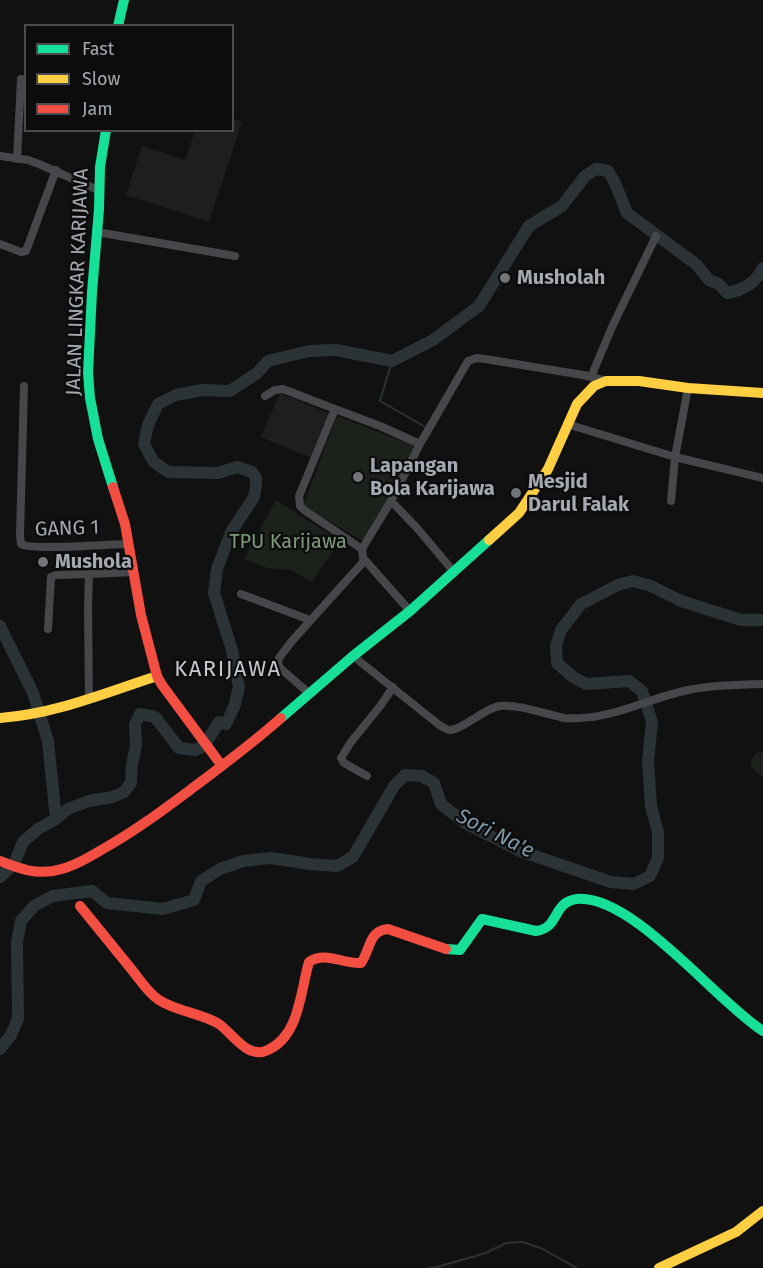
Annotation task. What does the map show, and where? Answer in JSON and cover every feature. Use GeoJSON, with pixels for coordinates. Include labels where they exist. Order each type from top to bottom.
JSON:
{"type":"FeatureCollection","features":[{"type":"Feature","properties":{"kind":"main road"},"geometry":{"type":"LineString","coordinates":[[118,24],[124,0]]}},
{"type":"Feature","properties":{"kind":"main road","name":"JALAN LINGKAR KARIJAWA"},"geometry":{"type":"LineString","coordinates":[[106,132],[100,167],[92,292],[88,373],[90,398],[98,439],[125,524],[141,615],[157,675],[222,766]]}},
{"type":"Feature","properties":{"kind":"main road"},"geometry":{"type":"LineString","coordinates":[[0,861],[33,873],[46,873],[68,868],[126,836],[254,742],[410,611],[519,513],[548,469],[577,404],[594,386],[606,381],[639,381],[688,388],[763,393]]}},
{"type":"Feature","properties":{"kind":"main road"},"geometry":{"type":"LineString","coordinates":[[0,718],[54,710],[157,675]]}},
{"type":"Feature","properties":{"kind":"main road"},"geometry":{"type":"LineString","coordinates":[[80,906],[152,995],[167,1005],[216,1022],[246,1047],[257,1053],[273,1048],[291,1029],[309,962],[316,957],[327,957],[352,964],[361,963],[367,956],[376,931],[380,929],[388,929],[447,949],[460,950],[482,919],[536,931],[543,930],[548,927],[558,908],[571,900],[580,899],[596,901],[627,916],[701,977],[738,1014],[763,1031]]}},
{"type":"Feature","properties":{"kind":"main road"},"geometry":{"type":"LineString","coordinates":[[659,1268],[736,1232],[763,1211]]}},
{"type":"Feature","properties":{"kind":"street"},"geometry":{"type":"LineString","coordinates":[[17,159],[21,79]]}},
{"type":"Feature","properties":{"kind":"street"},"geometry":{"type":"LineString","coordinates":[[0,156],[28,160],[56,170],[100,191]]}},
{"type":"Feature","properties":{"kind":"street"},"geometry":{"type":"LineString","coordinates":[[0,244],[21,252],[26,251],[56,170]]}},
{"type":"Feature","properties":{"kind":"street"},"geometry":{"type":"LineString","coordinates":[[97,232],[235,256]]}},
{"type":"Feature","properties":{"kind":"street"},"geometry":{"type":"LineString","coordinates":[[588,391],[587,376],[656,236]]}},
{"type":"Feature","properties":{"kind":"street"},"geometry":{"type":"LineString","coordinates":[[410,611],[365,560],[362,549],[392,501],[420,444],[466,364],[477,358],[606,381]]}},
{"type":"Feature","properties":{"kind":"street","name":"GANG 1"},"geometry":{"type":"LineString","coordinates":[[24,386],[21,544],[25,547],[45,547],[129,544]]}},
{"type":"Feature","properties":{"kind":"street"},"geometry":{"type":"LineString","coordinates":[[671,501],[675,457],[688,388]]}},
{"type":"Feature","properties":{"kind":"street"},"geometry":{"type":"LineString","coordinates":[[265,396],[275,390],[283,389],[380,426],[420,444]]}},
{"type":"Feature","properties":{"kind":"street"},"geometry":{"type":"LineString","coordinates":[[335,409],[302,486],[299,501],[304,510],[362,549]]}},
{"type":"Feature","properties":{"kind":"street"},"geometry":{"type":"LineString","coordinates":[[567,424],[675,457],[763,478]]}},
{"type":"Feature","properties":{"kind":"street"},"geometry":{"type":"LineString","coordinates":[[392,501],[454,572]]}},
{"type":"Feature","properties":{"kind":"street"},"geometry":{"type":"LineString","coordinates":[[310,694],[282,670],[278,663],[279,658],[365,560]]}},
{"type":"Feature","properties":{"kind":"street"},"geometry":{"type":"LineString","coordinates":[[48,629],[51,577],[134,572]]}},
{"type":"Feature","properties":{"kind":"street"},"geometry":{"type":"LineString","coordinates":[[89,574],[89,699]]}},
{"type":"Feature","properties":{"kind":"street"},"geometry":{"type":"LineString","coordinates":[[241,594],[310,620]]}},
{"type":"Feature","properties":{"kind":"street"},"geometry":{"type":"LineString","coordinates":[[354,656],[438,724],[450,730],[498,706],[510,706],[573,718],[595,717],[700,688],[763,684]]}},
{"type":"Feature","properties":{"kind":"street"},"geometry":{"type":"LineString","coordinates":[[367,776],[341,761],[341,758],[393,687]]}},
{"type":"Feature","properties":{"kind":"shaded area"},"geometry":{"type":"Polygon","coordinates":[[[234,118],[242,122],[209,222],[126,195],[142,146],[185,160],[195,132],[234,132],[234,118]]]}},
{"type":"Feature","properties":{"kind":"shaded area"},"geometry":{"type":"Polygon","coordinates":[[[280,393],[333,415],[314,459],[261,437],[280,393]]]}},
{"type":"Feature","properties":{"kind":"green space","name":"Lapangan Bola Karijawa"},"geometry":{"type":"Polygon","coordinates":[[[337,416],[417,447],[368,544],[303,506],[337,416]]]}},
{"type":"Feature","properties":{"kind":"green space","name":"TPU Karijawa"},"geometry":{"type":"Polygon","coordinates":[[[276,500],[340,541],[312,582],[291,570],[267,568],[244,559],[276,500]]]}},
{"type":"Feature","properties":{"kind":"green space"},"geometry":{"type":"Polygon","coordinates":[[[758,751],[763,752],[763,778],[751,766],[751,760],[758,751]]]}},
{"type":"Feature","properties":{"kind":"waterway"},"geometry":{"type":"LineString","coordinates":[[0,877],[14,864],[23,842],[38,829],[68,809],[124,792],[131,783],[136,746],[135,724],[140,714],[155,717],[179,748],[195,750],[204,746],[219,722],[226,724],[234,707],[239,687],[232,650],[214,593],[217,569],[231,532],[254,497],[256,478],[252,472],[237,467],[218,473],[168,472],[153,461],[144,444],[148,425],[158,404],[176,395],[202,390],[230,391],[257,373],[268,361],[309,351],[336,350],[392,361],[433,340],[479,306],[529,226],[562,206],[585,176],[596,169],[608,171],[627,213],[697,265],[709,280],[719,284],[727,293],[748,285],[763,268]]}},
{"type":"Feature","properties":{"kind":"waterway"},"geometry":{"type":"LineString","coordinates":[[392,361],[380,401],[427,428]]}},
{"type":"Feature","properties":{"kind":"waterway","name":"Sori Na'e"},"geometry":{"type":"LineString","coordinates":[[0,1049],[11,1035],[18,1019],[17,942],[21,921],[34,906],[53,896],[92,891],[107,903],[163,909],[194,900],[201,881],[220,869],[243,861],[271,858],[337,866],[353,857],[394,786],[405,775],[422,776],[434,783],[441,804],[465,823],[520,851],[611,882],[634,884],[650,876],[658,858],[658,832],[651,807],[648,760],[652,722],[642,691],[629,681],[586,684],[573,677],[557,663],[556,646],[561,630],[581,604],[618,585],[633,581],[651,586],[681,601],[741,620],[763,620]]}},
{"type":"Feature","properties":{"kind":"waterway"},"geometry":{"type":"LineString","coordinates":[[0,626],[33,693],[48,741],[56,819]]}},
{"type":"Feature","properties":{"kind":"waterway"},"geometry":{"type":"LineString","coordinates":[[430,1268],[486,1253],[506,1243],[522,1242],[541,1248],[577,1268]]}},
{"type":"Feature","properties":{"kind":"traffic: fast"},"geometry":{"type":"LineString","coordinates":[[118,24],[124,0]]}},
{"type":"Feature","properties":{"kind":"traffic: fast"},"geometry":{"type":"LineString","coordinates":[[106,132],[100,167],[88,373],[98,439],[113,487]]}},
{"type":"Feature","properties":{"kind":"traffic: fast"},"geometry":{"type":"LineString","coordinates":[[281,718],[410,611],[489,540]]}},
{"type":"Feature","properties":{"kind":"traffic: fast"},"geometry":{"type":"LineString","coordinates":[[446,949],[460,950],[482,919],[536,931],[549,925],[563,905],[569,901],[577,899],[599,902],[623,913],[648,931],[744,1017],[763,1031]]}},
{"type":"Feature","properties":{"kind":"traffic: slow"},"geometry":{"type":"LineString","coordinates":[[489,540],[519,513],[548,469],[577,404],[594,386],[606,381],[639,381],[688,388],[763,393]]}},
{"type":"Feature","properties":{"kind":"traffic: slow"},"geometry":{"type":"LineString","coordinates":[[0,718],[60,707],[157,676]]}},
{"type":"Feature","properties":{"kind":"traffic: slow"},"geometry":{"type":"LineString","coordinates":[[659,1268],[736,1232],[763,1211]]}},
{"type":"Feature","properties":{"kind":"traffic: jam"},"geometry":{"type":"LineString","coordinates":[[113,487],[125,524],[141,615],[157,676],[222,766]]}},
{"type":"Feature","properties":{"kind":"traffic: jam"},"geometry":{"type":"LineString","coordinates":[[0,861],[26,870],[45,872],[66,868],[85,859],[163,810],[281,718]]}},
{"type":"Feature","properties":{"kind":"traffic: jam"},"geometry":{"type":"LineString","coordinates":[[80,906],[155,997],[166,1004],[219,1024],[247,1049],[254,1052],[268,1050],[287,1034],[297,1012],[309,962],[328,958],[361,963],[373,937],[382,930],[388,929],[446,949]]}},
{"type":"Feature","properties":{"kind":"place","name":"Musholah"},"geometry":{"type":"Point","coordinates":[505,278]}},
{"type":"Feature","properties":{"kind":"place","name":"Lapangan Bola Karijawa"},"geometry":{"type":"Point","coordinates":[358,477]}},
{"type":"Feature","properties":{"kind":"place","name":"Mesjid Darul Falak"},"geometry":{"type":"Point","coordinates":[516,493]}},
{"type":"Feature","properties":{"kind":"place","name":"Mushola"},"geometry":{"type":"Point","coordinates":[43,562]}},
{"type":"Feature","properties":{"kind":"district","name":"KARIJAWA"},"geometry":{"type":"Point","coordinates":[228,670]}}]}
